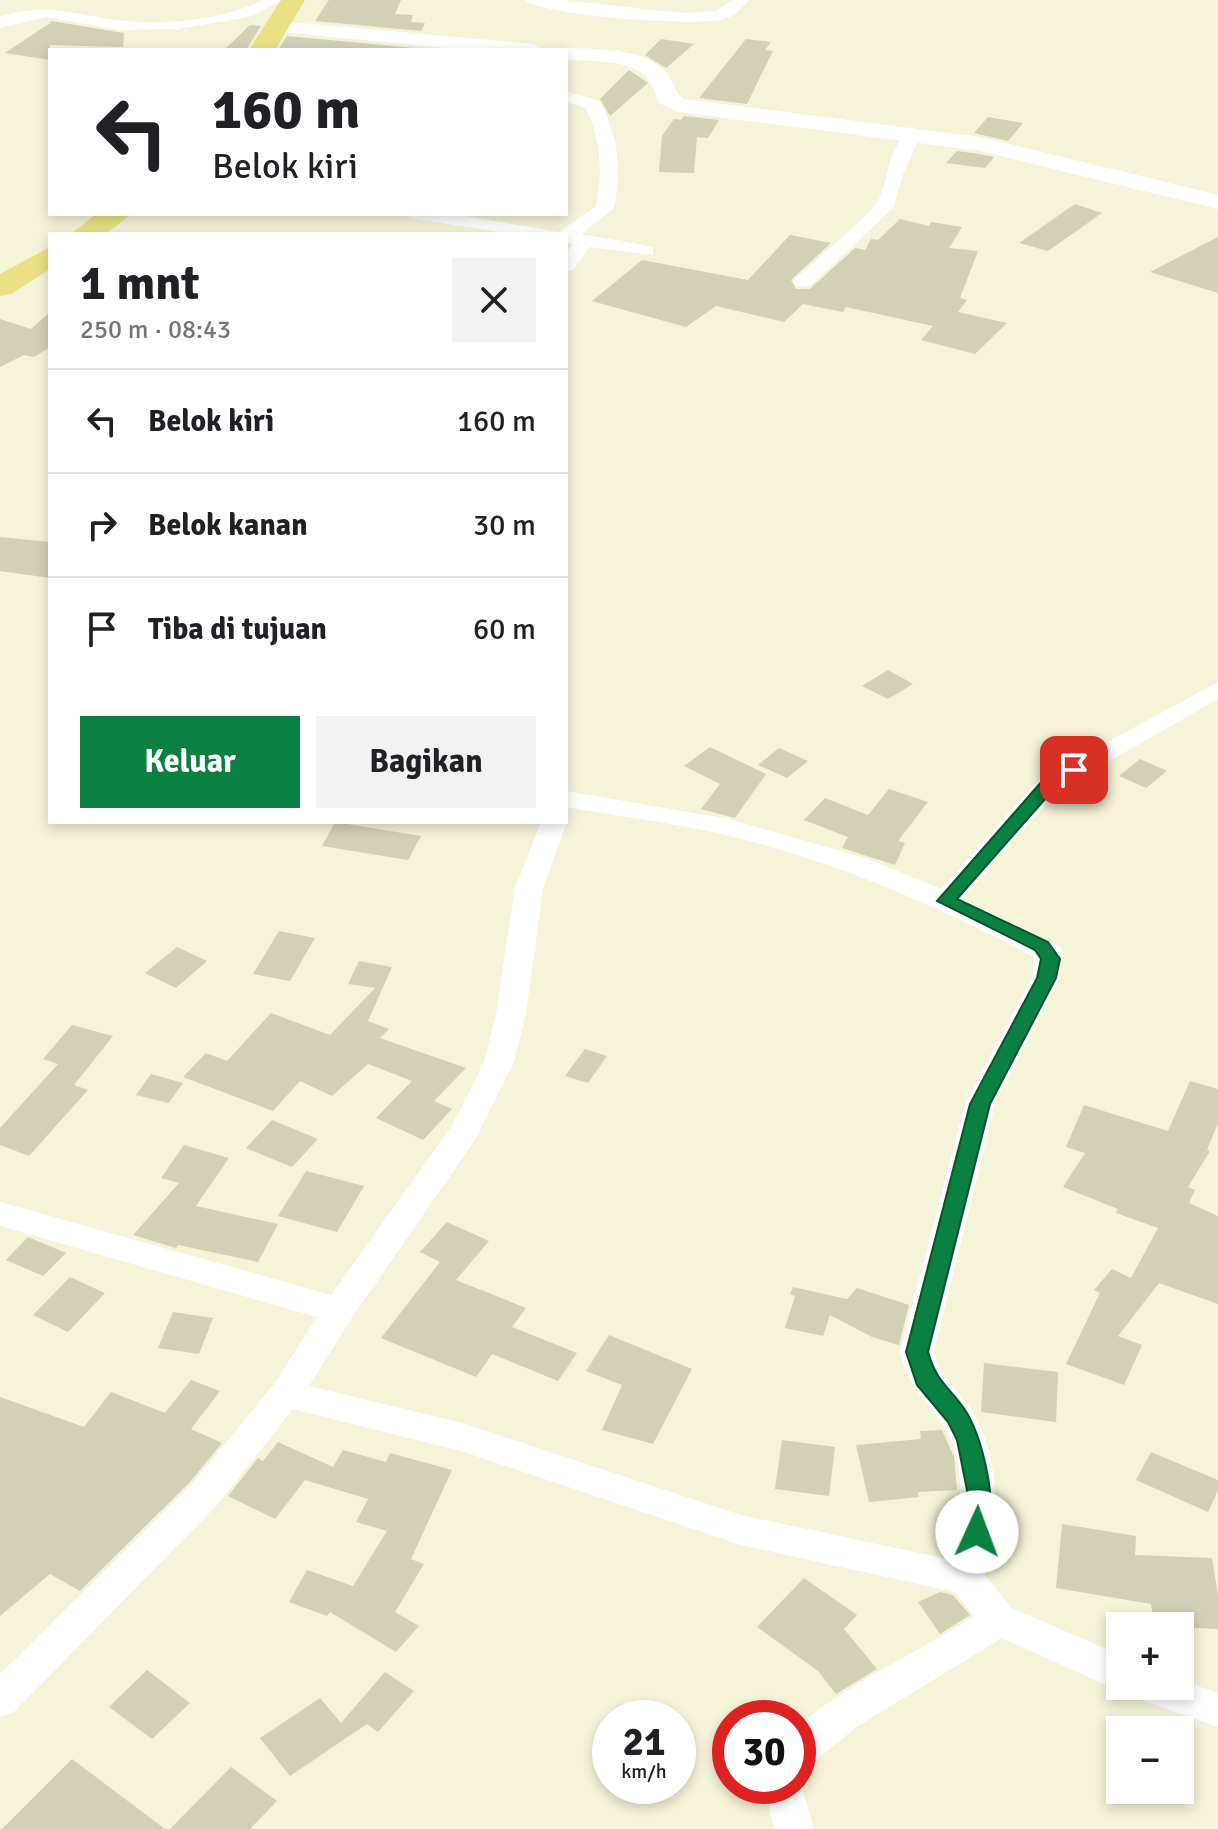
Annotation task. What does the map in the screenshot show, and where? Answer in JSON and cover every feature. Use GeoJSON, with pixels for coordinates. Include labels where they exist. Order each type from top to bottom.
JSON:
{"type":"FeatureCollection","features":[{"type":"Feature","properties":{"kind":"main road"},"geometry":{"type":"LineString","coordinates":[[263,48],[293,0]]}},
{"type":"Feature","properties":{"kind":"main road"},"geometry":{"type":"LineString","coordinates":[[89,232],[113,216]]}},
{"type":"Feature","properties":{"kind":"main road"},"geometry":{"type":"LineString","coordinates":[[0,287],[48,257]]}},
{"type":"Feature","properties":{"kind":"street"},"geometry":{"type":"LineString","coordinates":[[0,7],[143,25],[239,14],[275,0]]}},
{"type":"Feature","properties":{"kind":"street"},"geometry":{"type":"LineString","coordinates":[[533,0],[583,8],[702,17],[724,14],[741,0]]}},
{"type":"Feature","properties":{"kind":"street"},"geometry":{"type":"LineString","coordinates":[[0,23],[26,11]]}},
{"type":"Feature","properties":{"kind":"street"},"geometry":{"type":"LineString","coordinates":[[279,27],[478,47]]}},
{"type":"Feature","properties":{"kind":"street"},"geometry":{"type":"LineString","coordinates":[[568,54],[619,60],[651,70],[663,83],[667,98],[678,105],[913,133],[1001,147],[1096,175],[1218,202]]}},
{"type":"Feature","properties":{"kind":"street"},"geometry":{"type":"LineString","coordinates":[[568,97],[593,105],[607,137],[610,156],[605,208],[568,235]]}},
{"type":"Feature","properties":{"kind":"street"},"geometry":{"type":"LineString","coordinates":[[803,282],[887,203],[894,174],[913,133]]}},
{"type":"Feature","properties":{"kind":"street"},"geometry":{"type":"LineString","coordinates":[[430,216],[538,232]]}},
{"type":"Feature","properties":{"kind":"street"},"geometry":{"type":"LineString","coordinates":[[568,236],[646,251]]}},
{"type":"Feature","properties":{"kind":"street"},"geometry":{"type":"LineString","coordinates":[[568,263],[586,240]]}},
{"type":"Feature","properties":{"kind":"street"},"geometry":{"type":"LineString","coordinates":[[946,901],[1048,785],[1218,689]]}},
{"type":"Feature","properties":{"kind":"street"},"geometry":{"type":"LineString","coordinates":[[568,799],[752,833],[858,865],[946,901],[1042,946],[1051,959],[1046,978],[980,1104],[917,1352],[925,1379],[957,1417],[968,1440],[978,1490],[977,1532],[966,1579]]}},
{"type":"Feature","properties":{"kind":"street"},"geometry":{"type":"LineString","coordinates":[[0,1700],[204,1495],[286,1394],[339,1310],[464,1132],[490,1082],[511,1014],[529,888],[553,824]]}},
{"type":"Feature","properties":{"kind":"street"},"geometry":{"type":"LineString","coordinates":[[0,1214],[339,1310]]}},
{"type":"Feature","properties":{"kind":"street"},"geometry":{"type":"LineString","coordinates":[[286,1394],[462,1437],[741,1530],[966,1579],[999,1619],[1106,1667]]}},
{"type":"Feature","properties":{"kind":"street"},"geometry":{"type":"LineString","coordinates":[[816,1738],[889,1687],[966,1643],[999,1619]]}},
{"type":"Feature","properties":{"kind":"street"},"geometry":{"type":"LineString","coordinates":[[1190,1700],[1218,1710]]}},
{"type":"Feature","properties":{"kind":"street"},"geometry":{"type":"LineString","coordinates":[[788,1804],[794,1829]]}},
{"type":"Feature","properties":{"kind":"building"},"geometry":{"type":"Polygon","coordinates":[[[329,0],[401,0],[395,14],[413,15],[411,22],[425,23],[421,31],[315,21],[329,0]]]}},
{"type":"Feature","properties":{"kind":"building"},"geometry":{"type":"Polygon","coordinates":[[[51,21],[124,33],[123,47],[50,45],[48,60],[5,53],[50,23],[50,26],[51,21]]]}},
{"type":"Feature","properties":{"kind":"building"},"geometry":{"type":"Polygon","coordinates":[[[250,25],[261,26],[247,48],[226,48],[250,25]]]}},
{"type":"Feature","properties":{"kind":"building"},"geometry":{"type":"Polygon","coordinates":[[[287,36],[414,48],[279,48],[287,36]]]}},
{"type":"Feature","properties":{"kind":"building"},"geometry":{"type":"Polygon","coordinates":[[[661,39],[694,44],[666,68],[645,55],[661,39]]]}},
{"type":"Feature","properties":{"kind":"building"},"geometry":{"type":"Polygon","coordinates":[[[746,39],[771,42],[765,50],[773,51],[747,104],[699,98],[746,39]]]}},
{"type":"Feature","properties":{"kind":"building"},"geometry":{"type":"Polygon","coordinates":[[[629,70],[648,83],[610,116],[600,99],[629,70]]]}},
{"type":"Feature","properties":{"kind":"building"},"geometry":{"type":"Polygon","coordinates":[[[684,116],[719,120],[708,138],[697,137],[694,173],[659,172],[662,136],[674,119],[681,120],[684,116]]]}},
{"type":"Feature","properties":{"kind":"building"},"geometry":{"type":"Polygon","coordinates":[[[988,117],[1023,123],[1008,141],[974,133],[988,117]]]}},
{"type":"Feature","properties":{"kind":"building"},"geometry":{"type":"Polygon","coordinates":[[[957,151],[994,157],[985,168],[946,163],[957,151]]]}},
{"type":"Feature","properties":{"kind":"building"},"geometry":{"type":"Polygon","coordinates":[[[1075,204],[1102,213],[1048,251],[1019,243],[1075,204]]]}},
{"type":"Feature","properties":{"kind":"building"},"geometry":{"type":"Polygon","coordinates":[[[900,219],[929,226],[931,222],[962,227],[949,248],[978,251],[960,298],[967,300],[958,312],[1007,323],[975,354],[921,340],[933,326],[846,307],[843,312],[803,304],[784,322],[716,306],[686,327],[592,301],[642,260],[748,280],[790,235],[831,243],[791,280],[796,289],[810,289],[855,248],[865,250],[871,239],[878,240],[900,219]]]}},
{"type":"Feature","properties":{"kind":"building"},"geometry":{"type":"Polygon","coordinates":[[[1218,237],[1218,293],[1150,272],[1218,237]]]}},
{"type":"Feature","properties":{"kind":"building"},"geometry":{"type":"Polygon","coordinates":[[[48,314],[48,348],[34,357],[24,355],[0,367],[0,319],[31,329],[48,314]]]}},
{"type":"Feature","properties":{"kind":"building"},"geometry":{"type":"Polygon","coordinates":[[[0,537],[48,542],[48,578],[0,571],[0,537]]]}},
{"type":"Feature","properties":{"kind":"building"},"geometry":{"type":"Polygon","coordinates":[[[888,670],[913,684],[888,699],[862,686],[888,670]]]}},
{"type":"Feature","properties":{"kind":"building"},"geometry":{"type":"Polygon","coordinates":[[[710,747],[766,774],[735,818],[701,809],[720,784],[684,766],[710,747]]]}},
{"type":"Feature","properties":{"kind":"building"},"geometry":{"type":"Polygon","coordinates":[[[779,748],[808,761],[787,778],[758,765],[779,748]]]}},
{"type":"Feature","properties":{"kind":"building"},"geometry":{"type":"Polygon","coordinates":[[[1140,759],[1167,771],[1146,788],[1119,776],[1140,759]]]}},
{"type":"Feature","properties":{"kind":"building"},"geometry":{"type":"Polygon","coordinates":[[[889,789],[928,802],[898,841],[905,843],[895,865],[842,848],[848,837],[804,820],[825,798],[868,815],[889,789]]]}},
{"type":"Feature","properties":{"kind":"building"},"geometry":{"type":"Polygon","coordinates":[[[334,824],[421,836],[408,860],[322,846],[334,824]]]}},
{"type":"Feature","properties":{"kind":"building"},"geometry":{"type":"Polygon","coordinates":[[[279,931],[315,938],[290,981],[253,974],[279,931]]]}},
{"type":"Feature","properties":{"kind":"building"},"geometry":{"type":"Polygon","coordinates":[[[177,947],[207,961],[176,988],[145,973],[177,947]]]}},
{"type":"Feature","properties":{"kind":"building"},"geometry":{"type":"Polygon","coordinates":[[[359,961],[392,967],[368,1021],[389,1029],[380,1038],[466,1068],[434,1101],[452,1109],[423,1140],[376,1118],[412,1081],[368,1064],[332,1096],[300,1081],[273,1111],[183,1077],[206,1053],[227,1061],[271,1013],[330,1035],[375,988],[348,984],[359,961]]]}},
{"type":"Feature","properties":{"kind":"building"},"geometry":{"type":"Polygon","coordinates":[[[72,1025],[113,1036],[74,1085],[88,1090],[29,1156],[0,1145],[0,1128],[58,1064],[43,1059],[72,1025]]]}},
{"type":"Feature","properties":{"kind":"building"},"geometry":{"type":"Polygon","coordinates":[[[585,1049],[607,1056],[588,1083],[565,1076],[585,1049]]]}},
{"type":"Feature","properties":{"kind":"building"},"geometry":{"type":"Polygon","coordinates":[[[151,1074],[183,1083],[169,1103],[136,1095],[151,1074]]]}},
{"type":"Feature","properties":{"kind":"building"},"geometry":{"type":"Polygon","coordinates":[[[1190,1081],[1218,1089],[1218,1123],[1207,1150],[1210,1151],[1188,1187],[1195,1190],[1189,1203],[1218,1216],[1218,1304],[1159,1283],[1118,1336],[1142,1345],[1124,1385],[1066,1364],[1100,1293],[1094,1290],[1112,1269],[1131,1278],[1158,1228],[1116,1213],[1118,1209],[1063,1187],[1085,1153],[1066,1147],[1084,1105],[1168,1131],[1190,1081]]]}},
{"type":"Feature","properties":{"kind":"building"},"geometry":{"type":"Polygon","coordinates":[[[272,1120],[318,1139],[292,1167],[246,1148],[272,1120]]]}},
{"type":"Feature","properties":{"kind":"building"},"geometry":{"type":"Polygon","coordinates":[[[184,1145],[229,1158],[196,1206],[278,1224],[258,1262],[178,1245],[176,1248],[133,1235],[179,1183],[161,1178],[184,1145]]]}},
{"type":"Feature","properties":{"kind":"building"},"geometry":{"type":"Polygon","coordinates":[[[306,1171],[364,1186],[337,1232],[278,1216],[306,1171]]]}},
{"type":"Feature","properties":{"kind":"building"},"geometry":{"type":"Polygon","coordinates":[[[447,1222],[489,1241],[456,1280],[526,1308],[512,1327],[577,1353],[558,1381],[492,1354],[476,1377],[381,1338],[440,1262],[420,1252],[447,1222]]]}},
{"type":"Feature","properties":{"kind":"building"},"geometry":{"type":"Polygon","coordinates":[[[28,1237],[66,1253],[43,1276],[6,1260],[28,1237]]]}},
{"type":"Feature","properties":{"kind":"building"},"geometry":{"type":"Polygon","coordinates":[[[70,1277],[105,1293],[68,1332],[33,1315],[70,1277]]]}},
{"type":"Feature","properties":{"kind":"building"},"geometry":{"type":"Polygon","coordinates":[[[793,1287],[847,1299],[857,1288],[909,1305],[899,1345],[872,1337],[830,1315],[823,1336],[785,1328],[795,1296],[790,1294],[793,1287]]]}},
{"type":"Feature","properties":{"kind":"building"},"geometry":{"type":"Polygon","coordinates":[[[173,1312],[213,1318],[199,1354],[158,1348],[173,1312]]]}},
{"type":"Feature","properties":{"kind":"building"},"geometry":{"type":"Polygon","coordinates":[[[609,1335],[692,1369],[653,1444],[602,1430],[622,1385],[586,1371],[609,1335]]]}},
{"type":"Feature","properties":{"kind":"building"},"geometry":{"type":"Polygon","coordinates":[[[984,1363],[1058,1372],[1056,1422],[981,1412],[984,1363]]]}},
{"type":"Feature","properties":{"kind":"building"},"geometry":{"type":"Polygon","coordinates":[[[191,1380],[220,1391],[191,1429],[222,1443],[189,1483],[80,1591],[50,1574],[0,1616],[0,1397],[84,1427],[111,1392],[165,1413],[191,1380]]]}},
{"type":"Feature","properties":{"kind":"building"},"geometry":{"type":"Polygon","coordinates":[[[942,1430],[954,1457],[957,1490],[918,1492],[919,1497],[869,1502],[856,1445],[921,1439],[920,1431],[942,1430]]]}},
{"type":"Feature","properties":{"kind":"building"},"geometry":{"type":"Polygon","coordinates":[[[782,1440],[835,1447],[829,1496],[775,1489],[782,1440]]]}},
{"type":"Feature","properties":{"kind":"building"},"geometry":{"type":"Polygon","coordinates":[[[278,1442],[333,1467],[343,1450],[386,1462],[390,1453],[452,1470],[411,1559],[424,1564],[395,1612],[419,1626],[396,1652],[330,1612],[327,1616],[289,1602],[307,1570],[353,1586],[387,1531],[356,1522],[368,1499],[305,1480],[275,1519],[228,1496],[258,1458],[263,1461],[278,1442]]]}},
{"type":"Feature","properties":{"kind":"building"},"geometry":{"type":"Polygon","coordinates":[[[1151,1452],[1218,1480],[1218,1491],[1208,1512],[1136,1480],[1151,1452]]]}},
{"type":"Feature","properties":{"kind":"building"},"geometry":{"type":"Polygon","coordinates":[[[1062,1524],[1136,1536],[1135,1555],[1212,1558],[1218,1595],[1218,1629],[1194,1628],[1194,1612],[1152,1612],[1151,1604],[1056,1588],[1062,1524]]]}},
{"type":"Feature","properties":{"kind":"building"},"geometry":{"type":"Polygon","coordinates":[[[804,1578],[857,1615],[844,1629],[877,1669],[836,1694],[818,1671],[757,1627],[804,1578]]]}},
{"type":"Feature","properties":{"kind":"building"},"geometry":{"type":"Polygon","coordinates":[[[940,1592],[953,1595],[970,1615],[940,1634],[918,1602],[940,1592]]]}},
{"type":"Feature","properties":{"kind":"building"},"geometry":{"type":"Polygon","coordinates":[[[147,1670],[190,1703],[152,1739],[109,1707],[147,1670]]]}},
{"type":"Feature","properties":{"kind":"building"},"geometry":{"type":"Polygon","coordinates":[[[385,1672],[414,1691],[378,1732],[367,1724],[290,1776],[260,1738],[320,1698],[341,1723],[385,1672]]]}},
{"type":"Feature","properties":{"kind":"building"},"geometry":{"type":"Polygon","coordinates":[[[72,1759],[165,1829],[2,1829],[72,1759]]]}},
{"type":"Feature","properties":{"kind":"building"},"geometry":{"type":"Polygon","coordinates":[[[231,1767],[277,1801],[250,1829],[170,1829],[231,1767]]]}},
{"type":"Feature","properties":{"kind":"route"},"geometry":{"type":"LineString","coordinates":[[977,1532],[978,1490],[968,1440],[957,1417],[919,1369],[917,1352],[980,1104],[1046,978],[1051,959],[1042,946],[946,901],[1048,785],[1074,770]]}}]}
